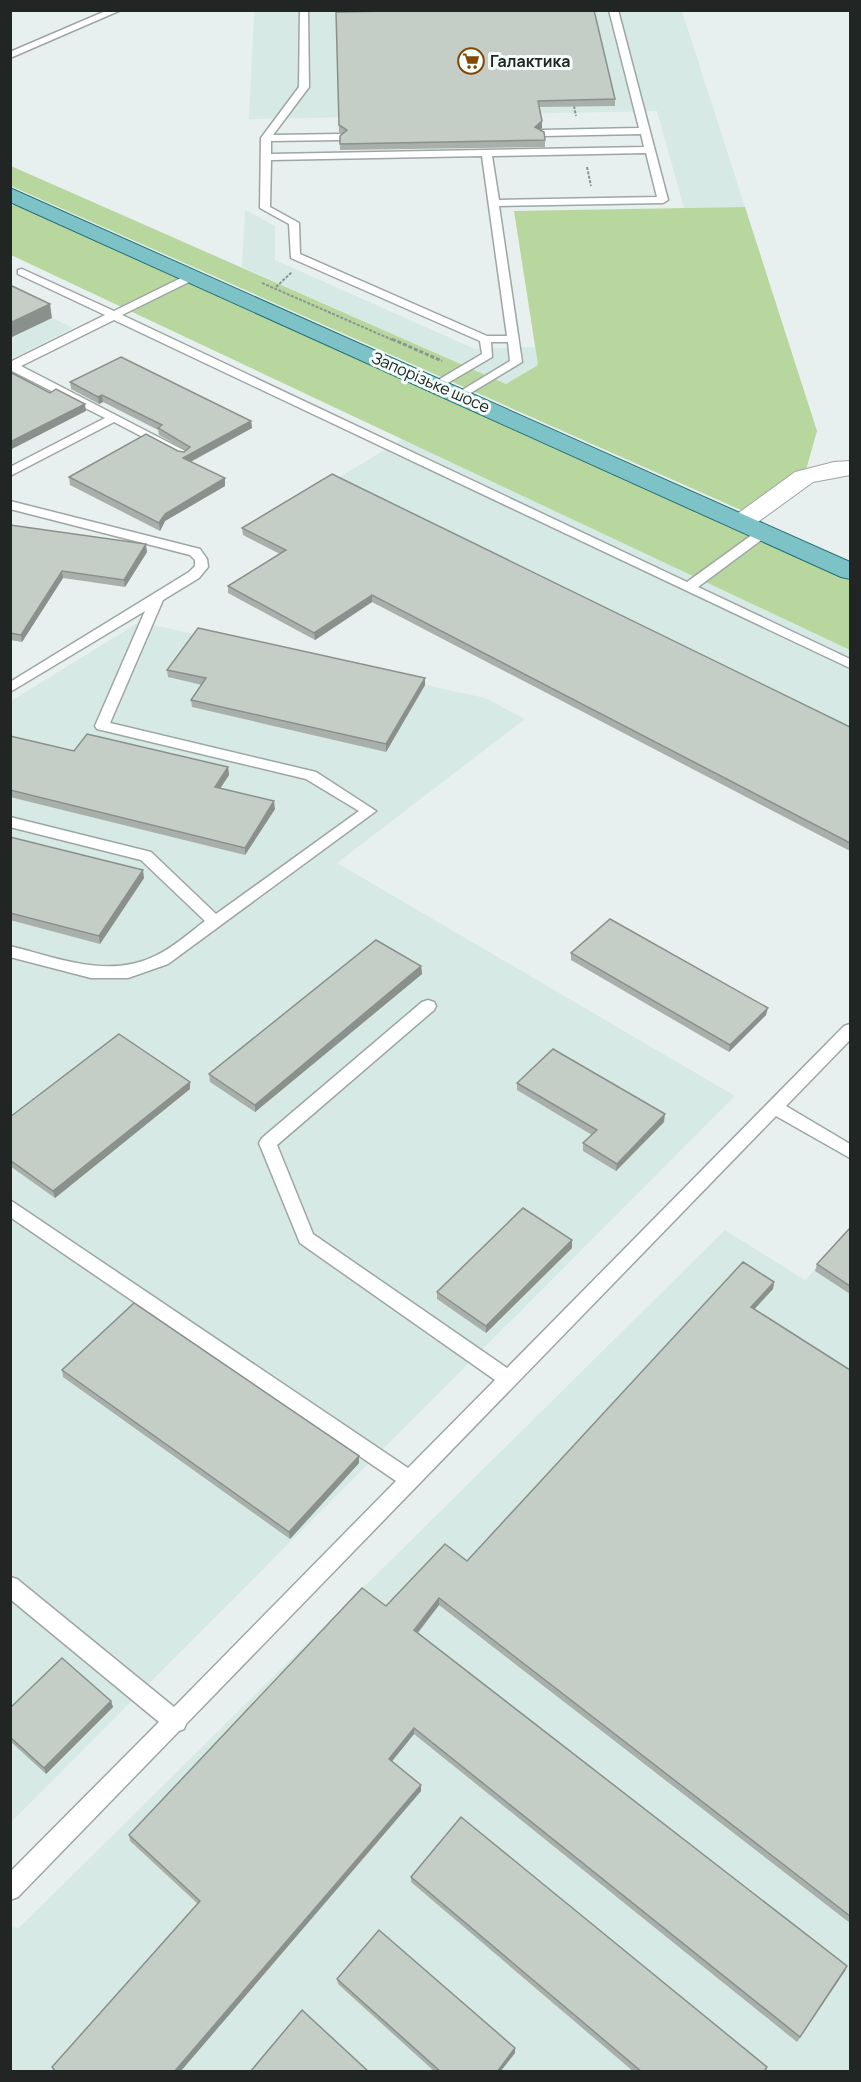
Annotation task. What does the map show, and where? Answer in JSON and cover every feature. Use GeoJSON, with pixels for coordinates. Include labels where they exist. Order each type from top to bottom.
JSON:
{"type":"FeatureCollection","features":[{"type":"Feature","properties":{"kind":"main road","name":"Запорізьке шосе"},"geometry":{"type":"LineString","coordinates":[[13,197],[850,571]]}},
{"type":"Feature","properties":{"kind":"street"},"geometry":{"type":"LineString","coordinates":[[753,527],[804,477],[834,469],[850,468]]}},
{"type":"Feature","properties":{"kind":"lane"},"geometry":{"type":"LineString","coordinates":[[304,10],[304,87],[266,138],[265,208],[294,223],[295,256],[485,339],[513,339]]}},
{"type":"Feature","properties":{"kind":"lane"},"geometry":{"type":"LineString","coordinates":[[494,203],[663,200],[613,10]]}},
{"type":"Feature","properties":{"kind":"lane"},"geometry":{"type":"LineString","coordinates":[[10,55],[110,12]]}},
{"type":"Feature","properties":{"kind":"lane"},"geometry":{"type":"LineString","coordinates":[[543,133],[645,131]]}},
{"type":"Feature","properties":{"kind":"lane"},"geometry":{"type":"LineString","coordinates":[[266,138],[340,137]]}},
{"type":"Feature","properties":{"kind":"lane"},"geometry":{"type":"LineString","coordinates":[[266,157],[650,150]]}},
{"type":"Feature","properties":{"kind":"lane"},"geometry":{"type":"LineString","coordinates":[[460,396],[516,362],[486,153]]}},
{"type":"Feature","properties":{"kind":"lane"},"geometry":{"type":"LineString","coordinates":[[22,272],[850,664]]}},
{"type":"Feature","properties":{"kind":"lane"},"geometry":{"type":"LineString","coordinates":[[11,366],[193,276]]}},
{"type":"Feature","properties":{"kind":"lane"},"geometry":{"type":"LineString","coordinates":[[437,385],[488,356],[485,339]]}},
{"type":"Feature","properties":{"kind":"lane"},"geometry":{"type":"LineString","coordinates":[[11,366],[183,453]]}},
{"type":"Feature","properties":{"kind":"lane"},"geometry":{"type":"LineString","coordinates":[[10,472],[113,418]]}},
{"type":"Feature","properties":{"kind":"lane"},"geometry":{"type":"LineString","coordinates":[[10,505],[195,552],[201,559],[202,567],[195,575],[10,688]]}},
{"type":"Feature","properties":{"kind":"lane"},"geometry":{"type":"LineString","coordinates":[[689,587],[753,527]]}},
{"type":"Feature","properties":{"kind":"lane"},"geometry":{"type":"LineString","coordinates":[[10,951],[91,972],[128,972],[162,960],[369,811],[311,776],[102,726],[157,598]]}},
{"type":"Feature","properties":{"kind":"lane"},"geometry":{"type":"LineString","coordinates":[[10,822],[146,856],[215,922]]}},
{"type":"Feature","properties":{"kind":"lane"},"geometry":{"type":"LineString","coordinates":[[428,1006],[268,1143],[306,1238],[509,1380]]}},
{"type":"Feature","properties":{"kind":"lane"},"geometry":{"type":"LineString","coordinates":[[10,1889],[176,1722],[775,1107],[848,1038]]}},
{"type":"Feature","properties":{"kind":"lane"},"geometry":{"type":"LineString","coordinates":[[775,1107],[850,1152]]}},
{"type":"Feature","properties":{"kind":"lane"},"geometry":{"type":"LineString","coordinates":[[10,1208],[411,1481]]}},
{"type":"Feature","properties":{"kind":"lane"},"geometry":{"type":"LineString","coordinates":[[10,1586],[176,1722]]}},
{"type":"Feature","properties":{"kind":"path"},"geometry":{"type":"LineString","coordinates":[[275,287],[449,364]]}},
{"type":"Feature","properties":{"kind":"shaded area"},"geometry":{"type":"Polygon","coordinates":[[[254,11],[682,11],[745,207],[684,208],[657,111],[249,119],[254,11]]]}},
{"type":"Feature","properties":{"kind":"shaded area"},"geometry":{"type":"Polygon","coordinates":[[[245,210],[275,226],[275,260],[475,349],[535,347],[538,365],[506,384],[242,267],[245,210]]]}},
{"type":"Feature","properties":{"kind":"shaded area"},"geometry":{"type":"Polygon","coordinates":[[[10,298],[73,328],[11,359],[10,298]]]}},
{"type":"Feature","properties":{"kind":"shaded area"},"geometry":{"type":"Polygon","coordinates":[[[403,439],[850,650],[850,851],[243,535],[403,439]]]}},
{"type":"Feature","properties":{"kind":"shaded area"},"geometry":{"type":"Polygon","coordinates":[[[139,622],[485,698],[525,719],[337,863],[735,1096],[11,1822],[11,701],[139,622]]]}},
{"type":"Feature","properties":{"kind":"shaded area"},"geometry":{"type":"Polygon","coordinates":[[[725,1230],[805,1280],[850,1232],[850,2071],[11,2072],[11,1927],[19,1928],[725,1230]]]}},
{"type":"Feature","properties":{"kind":"green space"},"geometry":{"type":"Polygon","coordinates":[[[11,166],[506,384],[538,365],[514,211],[745,207],[817,431],[804,477],[752,515],[11,186],[11,166]]]}},
{"type":"Feature","properties":{"kind":"green space"},"geometry":{"type":"Polygon","coordinates":[[[15,204],[850,580],[850,650],[11,255],[11,206],[15,204]]]}},
{"type":"Feature","properties":{"kind":"building"},"geometry":{"type":"Polygon","coordinates":[[[594,10],[615,99],[538,101],[542,121],[535,127],[544,132],[545,140],[340,144],[340,136],[347,130],[339,125],[336,12],[594,10]]]}},
{"type":"Feature","properties":{"kind":"building"},"geometry":{"type":"Polygon","coordinates":[[[10,285],[50,304],[10,323],[10,285]]]}},
{"type":"Feature","properties":{"kind":"building"},"geometry":{"type":"Polygon","coordinates":[[[121,357],[251,421],[183,458],[225,478],[165,514],[159,523],[69,477],[146,434],[178,451],[184,452],[190,447],[158,428],[162,425],[70,382],[121,357]]]}},
{"type":"Feature","properties":{"kind":"building"},"geometry":{"type":"Polygon","coordinates":[[[10,372],[50,393],[56,389],[85,404],[10,442],[10,372]]]}},
{"type":"Feature","properties":{"kind":"building"},"geometry":{"type":"Polygon","coordinates":[[[332,474],[850,727],[850,843],[372,595],[314,633],[228,586],[286,550],[242,528],[332,474]]]}},
{"type":"Feature","properties":{"kind":"building"},"geometry":{"type":"Polygon","coordinates":[[[10,525],[146,544],[124,580],[62,571],[21,635],[10,633],[10,525]]]}},
{"type":"Feature","properties":{"kind":"building"},"geometry":{"type":"Polygon","coordinates":[[[198,628],[425,678],[386,744],[191,700],[206,678],[167,670],[198,628]]]}},
{"type":"Feature","properties":{"kind":"building"},"geometry":{"type":"Polygon","coordinates":[[[87,734],[228,767],[215,787],[274,801],[245,848],[10,790],[10,736],[74,751],[87,734]]]}},
{"type":"Feature","properties":{"kind":"building"},"geometry":{"type":"Polygon","coordinates":[[[10,837],[143,870],[99,936],[10,913],[10,837]]]}},
{"type":"Feature","properties":{"kind":"building"},"geometry":{"type":"Polygon","coordinates":[[[610,919],[768,1008],[730,1045],[571,953],[610,919]]]}},
{"type":"Feature","properties":{"kind":"building"},"geometry":{"type":"Polygon","coordinates":[[[376,940],[421,966],[255,1105],[209,1074],[376,940]]]}},
{"type":"Feature","properties":{"kind":"building"},"geometry":{"type":"Polygon","coordinates":[[[119,1034],[190,1082],[53,1191],[10,1160],[10,1117],[119,1034]]]}},
{"type":"Feature","properties":{"kind":"building"},"geometry":{"type":"Polygon","coordinates":[[[553,1049],[665,1114],[617,1164],[583,1143],[597,1130],[517,1083],[553,1049]]]}},
{"type":"Feature","properties":{"kind":"building"},"geometry":{"type":"Polygon","coordinates":[[[523,1208],[572,1240],[486,1326],[437,1292],[523,1208]]]}},
{"type":"Feature","properties":{"kind":"building"},"geometry":{"type":"Polygon","coordinates":[[[850,1228],[850,1286],[817,1264],[850,1228]]]}},
{"type":"Feature","properties":{"kind":"building"},"geometry":{"type":"Polygon","coordinates":[[[743,1262],[774,1282],[751,1307],[850,1370],[850,1916],[439,1598],[414,1630],[847,1966],[800,2037],[414,1728],[389,1759],[421,1785],[174,2072],[56,2072],[52,2067],[200,1901],[129,1835],[362,1588],[386,1606],[445,1544],[467,1561],[743,1262]]]}},
{"type":"Feature","properties":{"kind":"building"},"geometry":{"type":"Polygon","coordinates":[[[134,1303],[359,1456],[289,1532],[62,1370],[134,1303]]]}},
{"type":"Feature","properties":{"kind":"building"},"geometry":{"type":"Polygon","coordinates":[[[62,1658],[111,1701],[44,1768],[10,1737],[10,1708],[62,1658]]]}},
{"type":"Feature","properties":{"kind":"building"},"geometry":{"type":"Polygon","coordinates":[[[461,1817],[767,2067],[764,2072],[642,2072],[411,1877],[461,1817]]]}},
{"type":"Feature","properties":{"kind":"building"},"geometry":{"type":"Polygon","coordinates":[[[379,1930],[515,2048],[497,2072],[441,2072],[337,1979],[379,1930]]]}},
{"type":"Feature","properties":{"kind":"building"},"geometry":{"type":"Polygon","coordinates":[[[302,2010],[369,2072],[250,2072],[302,2010]]]}},
{"type":"Feature","properties":{"kind":"place","name":"Галактика"},"geometry":{"type":"Point","coordinates":[471,61]}}]}
